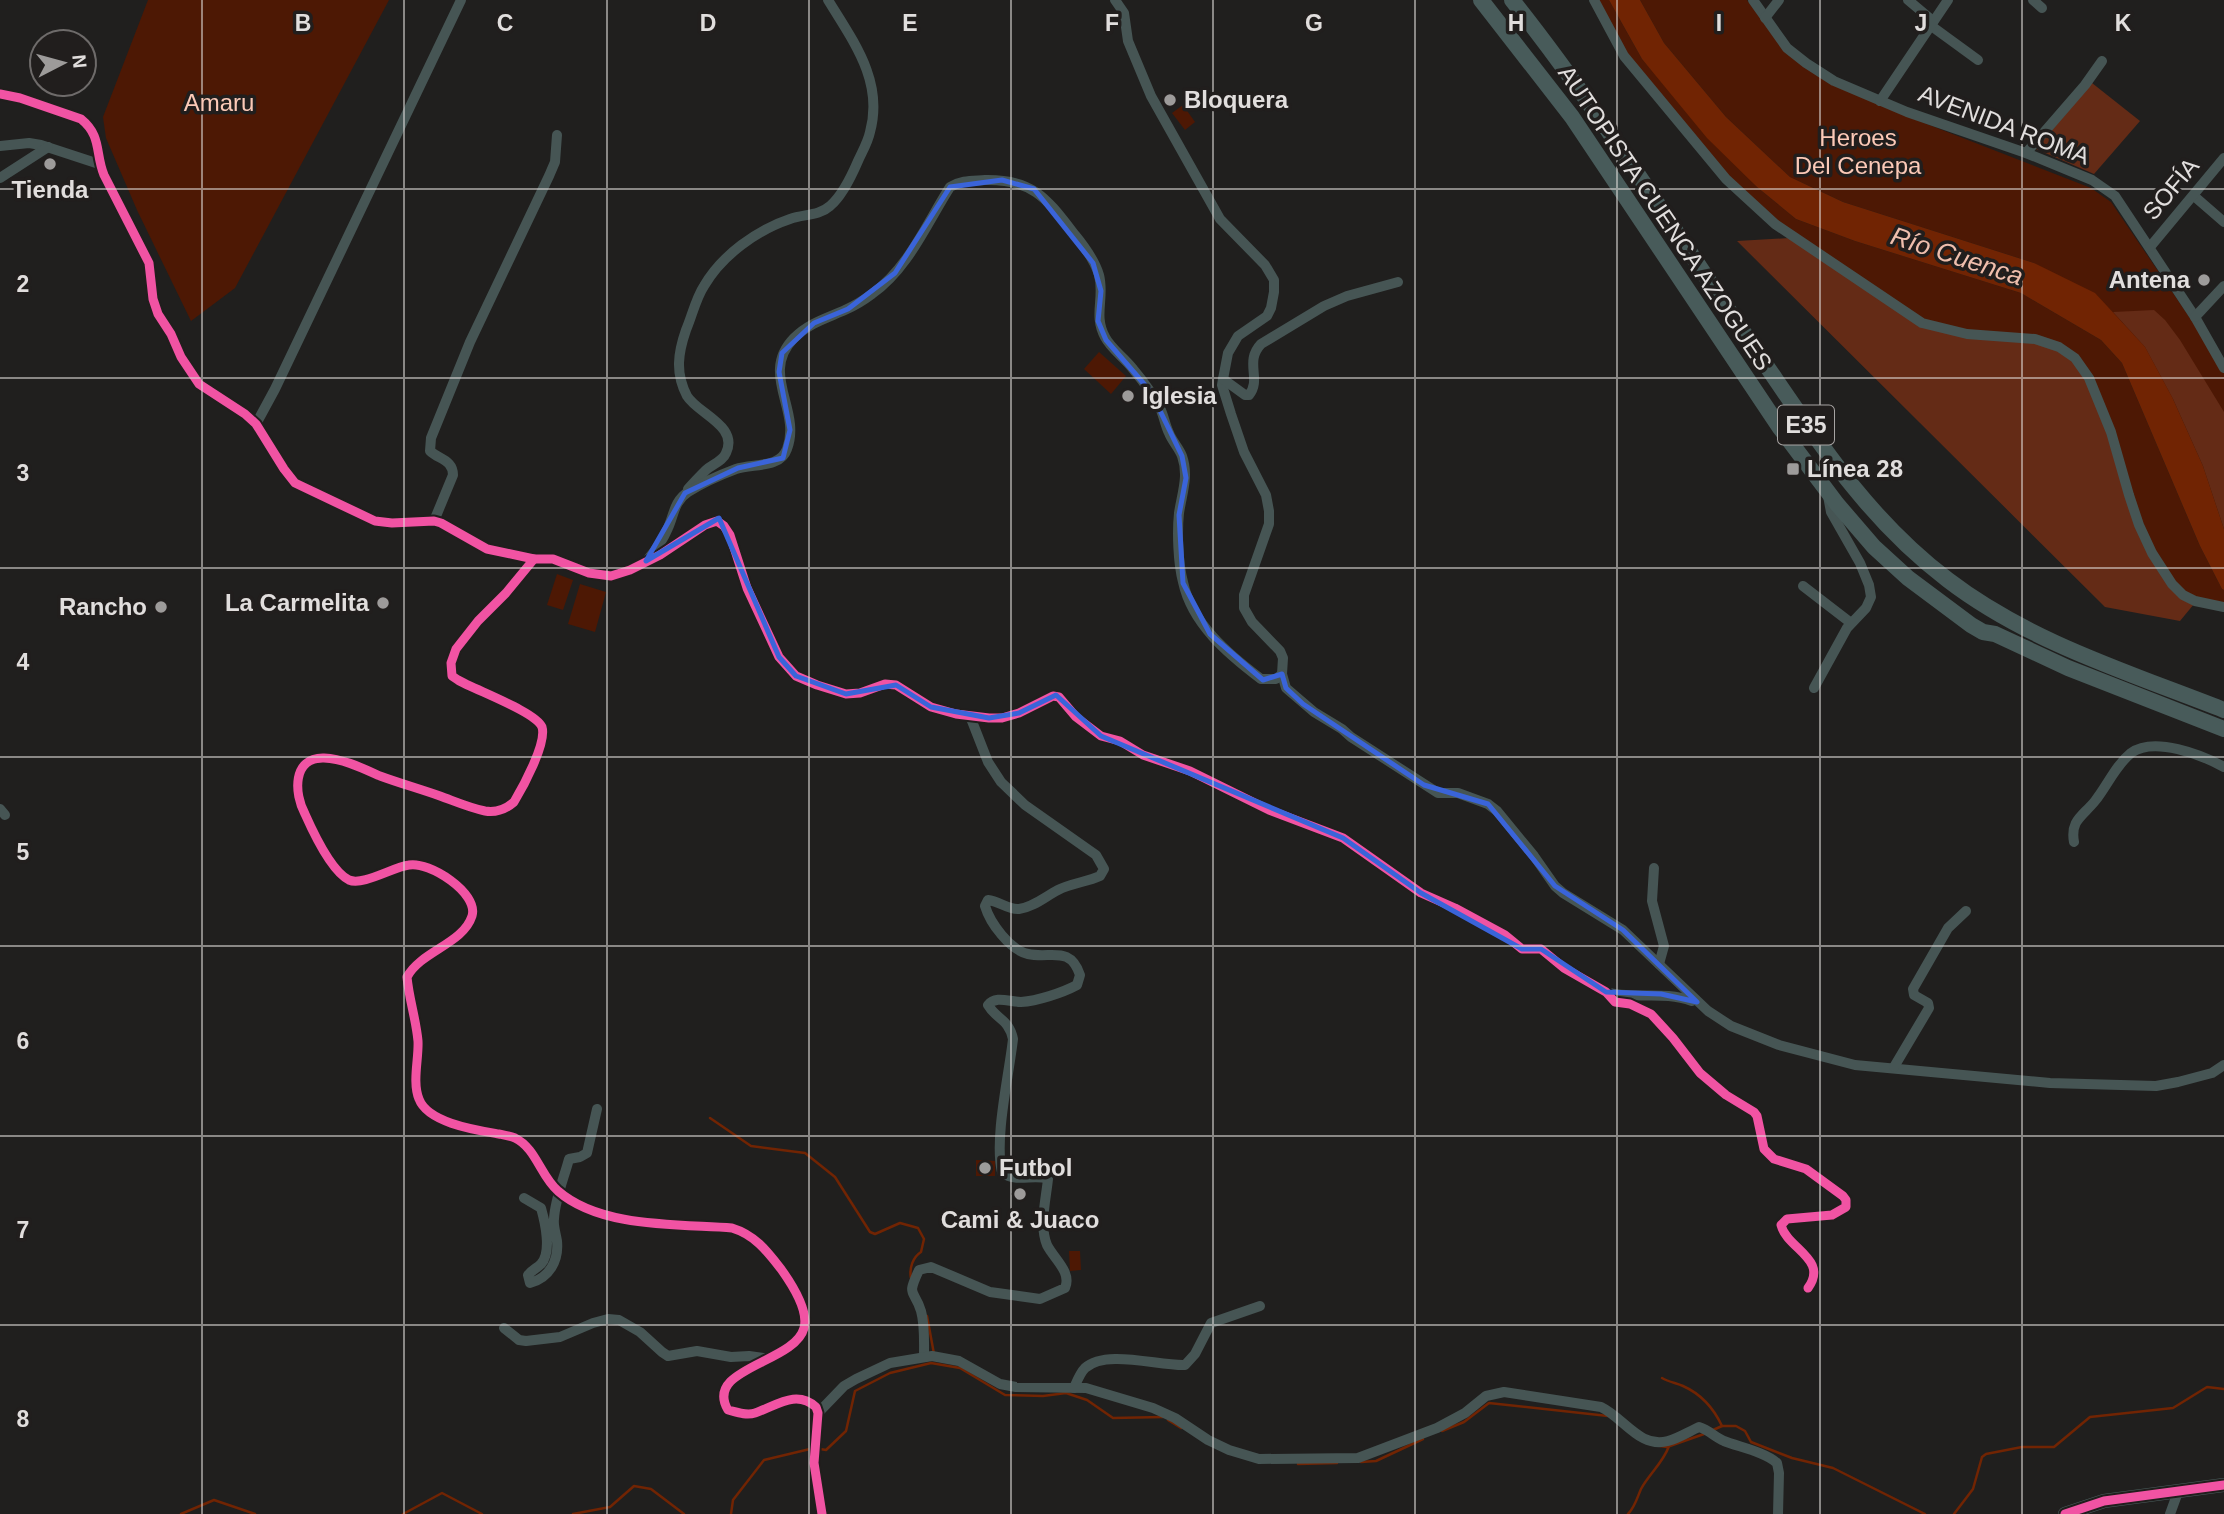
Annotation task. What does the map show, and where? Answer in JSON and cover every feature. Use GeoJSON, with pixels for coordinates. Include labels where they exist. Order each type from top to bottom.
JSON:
{"type":"FeatureCollection","features":[{"type":"Feature","properties":{"kind":"highway","name":"AUTOPISTA CUENCA AZOGUES"},"geometry":{"type":"LineString","coordinates":[[1481,0],[1572,117],[1760,398],[1828,493],[1859,531],[1908,578],[1983,632],[2224,729]]}},
{"type":"Feature","properties":{"kind":"highway","name":"AUTOPISTA CUENCA AZOGUES"},"geometry":{"type":"LineString","coordinates":[[1512,0],[1585,97],[1831,460],[1861,499],[1896,536],[1949,581],[2023,627],[2080,654],[2224,710]]}},
{"type":"Feature","properties":{"kind":"main road"},"geometry":{"type":"LineString","coordinates":[[2066,1514],[2104,1501],[2224,1485]]}},
{"type":"Feature","properties":{"kind":"street"},"geometry":{"type":"LineString","coordinates":[[256,424],[461,0]]}},
{"type":"Feature","properties":{"kind":"street"},"geometry":{"type":"LineString","coordinates":[[646,561],[659,546],[674,508],[685,493],[706,470],[723,458],[728,450],[727,434],[689,399],[679,374],[679,350],[703,287],[719,267],[751,237],[793,217],[819,213],[832,205],[856,166],[870,134],[873,116],[870,76],[865,62],[828,0]]}},
{"type":"Feature","properties":{"kind":"street"},"geometry":{"type":"LineString","coordinates":[[1115,0],[1124,13],[1128,41],[1151,96],[1220,219],[1265,265],[1274,280],[1275,292],[1271,308],[1267,316],[1238,336],[1227,353],[1222,385],[1244,453],[1266,495],[1269,511],[1269,524],[1244,595],[1244,608],[1252,622],[1280,651],[1286,688],[1303,704],[1424,785],[1438,793],[1458,793],[1488,804],[1497,811],[1534,856],[1555,886],[1623,930],[1697,1002],[1731,1026],[1779,1045],[1855,1065],[2050,1083],[2156,1086],[2212,1073],[2224,1065]]}},
{"type":"Feature","properties":{"kind":"street"},"geometry":{"type":"LineString","coordinates":[[1594,0],[1624,56],[1726,179],[1774,224],[1922,323],[1967,334],[2035,339],[2059,347],[2075,358],[2089,378],[2107,421],[2139,525],[2152,553],[2172,584],[2183,595],[2195,601],[2224,607]]}},
{"type":"Feature","properties":{"kind":"street","name":"AVENIDA ROMA"},"geometry":{"type":"LineString","coordinates":[[1753,0],[1787,48],[1834,81],[1880,101],[2026,153],[2092,180],[2115,196],[2195,317],[2224,368]]}},
{"type":"Feature","properties":{"kind":"street"},"geometry":{"type":"LineString","coordinates":[[1765,18],[1779,0]]}},
{"type":"Feature","properties":{"kind":"street"},"geometry":{"type":"LineString","coordinates":[[1908,0],[1931,23],[1978,60]]}},
{"type":"Feature","properties":{"kind":"street"},"geometry":{"type":"LineString","coordinates":[[1880,101],[1948,0]]}},
{"type":"Feature","properties":{"kind":"street"},"geometry":{"type":"LineString","coordinates":[[2033,0],[2042,8]]}},
{"type":"Feature","properties":{"kind":"street"},"geometry":{"type":"LineString","coordinates":[[2026,153],[2085,85],[2102,61]]}},
{"type":"Feature","properties":{"kind":"street"},"geometry":{"type":"LineString","coordinates":[[0,94],[81,119],[94,132],[99,164],[149,263],[153,299],[181,358],[199,384],[256,424],[295,483],[375,521],[434,521],[452,528],[487,549],[534,559],[553,559],[589,572],[611,576],[630,570],[677,546],[711,522],[720,523],[730,535],[747,588],[779,657],[796,676],[846,694],[860,693],[885,684],[896,685],[931,707],[970,716],[1002,718],[1020,713],[1054,696],[1059,697],[1076,717],[1101,736],[1120,741],[1143,755],[1190,771],[1269,810],[1343,838],[1421,893],[1505,935],[1522,949],[1541,949],[1564,968],[1606,992],[1615,995],[1661,994],[1697,1002]]}},
{"type":"Feature","properties":{"kind":"street"},"geometry":{"type":"LineString","coordinates":[[434,521],[453,469],[450,463],[430,452],[431,438],[470,342],[555,162],[557,135]]}},
{"type":"Feature","properties":{"kind":"street"},"geometry":{"type":"LineString","coordinates":[[0,146],[29,143],[99,164]]}},
{"type":"Feature","properties":{"kind":"street"},"geometry":{"type":"LineString","coordinates":[[0,178],[48,147]]}},
{"type":"Feature","properties":{"kind":"street","name":"SOFÍA"},"geometry":{"type":"LineString","coordinates":[[2150,247],[2224,158]]}},
{"type":"Feature","properties":{"kind":"street"},"geometry":{"type":"LineString","coordinates":[[685,493],[738,468],[775,462],[783,458],[788,448],[790,430],[779,372],[782,353],[795,337],[814,323],[848,309],[874,292],[895,273],[950,187],[960,181],[1002,180],[1020,183],[1034,190],[1053,208],[1093,263],[1099,276],[1101,291],[1098,321],[1106,340],[1129,363],[1151,392],[1161,410],[1168,432],[1182,456],[1186,478],[1179,515],[1183,583],[1198,618],[1210,634],[1261,679],[1276,679],[1282,674]]}},
{"type":"Feature","properties":{"kind":"street"},"geometry":{"type":"LineString","coordinates":[[2194,196],[2224,222]]}},
{"type":"Feature","properties":{"kind":"street"},"geometry":{"type":"LineString","coordinates":[[1223,379],[1249,395],[1254,385],[1252,361],[1261,344],[1324,306],[1347,296],[1398,282]]}},
{"type":"Feature","properties":{"kind":"street"},"geometry":{"type":"LineString","coordinates":[[2195,317],[2224,286]]}},
{"type":"Feature","properties":{"kind":"street"},"geometry":{"type":"LineString","coordinates":[[1814,688],[1851,623],[1866,608],[1871,597],[1860,563],[1830,512],[1828,493]]}},
{"type":"Feature","properties":{"kind":"street"},"geometry":{"type":"LineString","coordinates":[[534,559],[468,633],[456,649],[451,663],[452,676],[525,711],[541,725],[543,741],[514,802],[506,809],[485,811],[380,776],[354,764],[324,758],[307,763],[301,768],[298,779],[300,806],[315,835],[346,879],[363,881],[393,869],[417,865],[448,879],[472,902],[472,915],[466,927],[421,961],[407,977],[418,1038],[418,1098],[424,1107],[441,1119],[515,1138],[529,1150],[551,1185],[576,1205],[627,1220],[732,1228],[747,1232],[763,1246],[788,1278],[803,1307],[804,1328],[796,1340],[779,1354],[740,1374],[727,1384],[723,1401],[728,1409],[745,1414],[785,1400],[802,1398],[816,1407],[818,1412],[815,1450],[822,1514]]}},
{"type":"Feature","properties":{"kind":"street"},"geometry":{"type":"LineString","coordinates":[[1803,586],[1851,623]]}},
{"type":"Feature","properties":{"kind":"street"},"geometry":{"type":"LineString","coordinates":[[931,1356],[922,1313],[912,1295],[912,1284],[919,1270],[931,1267],[990,1292],[1040,1299],[1065,1288],[1067,1275],[1048,1245],[1044,1233],[1048,1179],[1014,1179],[1002,1172],[1002,1127],[1013,1040],[1006,1022],[989,1009],[988,1005],[991,1000],[996,999],[1023,1002],[1042,999],[1077,985],[1080,975],[1074,964],[1065,956],[1029,954],[1016,949],[995,924],[985,906],[988,900],[1012,909],[1021,909],[1059,890],[1100,876],[1104,869],[1096,855],[1025,805],[1001,782],[988,762],[970,716]]}},
{"type":"Feature","properties":{"kind":"street"},"geometry":{"type":"LineString","coordinates":[[2074,842],[2072,829],[2078,819],[2130,754],[2140,748],[2149,746],[2201,755],[2224,767]]}},
{"type":"Feature","properties":{"kind":"street"},"geometry":{"type":"LineString","coordinates":[[1654,868],[1652,901],[1664,946],[1659,964]]}},
{"type":"Feature","properties":{"kind":"street"},"geometry":{"type":"LineString","coordinates":[[1894,1067],[1929,1008],[1928,1003],[1914,995],[1913,989],[1948,928],[1966,911]]}},
{"type":"Feature","properties":{"kind":"street"},"geometry":{"type":"LineString","coordinates":[[1606,992],[1615,1002],[1630,1004],[1651,1014],[1700,1073],[1726,1095],[1754,1112],[1764,1149],[1774,1159],[1806,1169],[1846,1200],[1846,1207],[1832,1215],[1787,1219],[1781,1225],[1786,1236],[1814,1267],[1814,1276],[1808,1288]]}},
{"type":"Feature","properties":{"kind":"street"},"geometry":{"type":"LineString","coordinates":[[524,1198],[541,1208],[547,1238],[545,1257],[528,1275],[530,1283],[549,1271],[558,1256],[553,1221],[559,1192],[569,1159],[587,1153],[597,1109]]}},
{"type":"Feature","properties":{"kind":"street"},"geometry":{"type":"LineString","coordinates":[[1074,1388],[1082,1370],[1091,1364],[1118,1358],[1170,1366],[1185,1365],[1195,1354],[1211,1322],[1260,1306]]}},
{"type":"Feature","properties":{"kind":"street"},"geometry":{"type":"LineString","coordinates":[[504,1328],[519,1340],[526,1341],[560,1337],[593,1323],[608,1319],[619,1320],[640,1332],[668,1356],[697,1351],[731,1357],[769,1359]]}},
{"type":"Feature","properties":{"kind":"street"},"geometry":{"type":"LineString","coordinates":[[818,1412],[856,1378],[890,1363],[931,1356],[959,1361],[1000,1384],[1016,1387],[1086,1388],[1163,1411],[1229,1450],[1259,1458],[1358,1458],[1437,1428],[1465,1413],[1486,1396],[1504,1392],[1601,1407],[1612,1412],[1637,1436],[1648,1441],[1664,1442],[1681,1437],[1699,1427],[1705,1429],[1723,1441],[1777,1463],[1778,1514]]}},
{"type":"Feature","properties":{"kind":"street"},"geometry":{"type":"LineString","coordinates":[[2170,1514],[2178,1492]]}},
{"type":"Feature","properties":{"kind":"highlighted area"},"geometry":{"type":"Polygon","coordinates":[[[1002,180],[1034,189],[1093,263],[1101,291],[1098,321],[1106,340],[1151,392],[1182,456],[1186,478],[1179,515],[1183,583],[1210,634],[1263,680],[1282,674],[1286,688],[1303,704],[1424,785],[1488,804],[1555,886],[1623,930],[1697,1002],[1661,994],[1606,992],[1541,949],[1522,949],[1421,893],[1343,838],[1101,736],[1056,695],[1019,713],[989,718],[931,707],[896,685],[846,694],[796,676],[779,657],[719,518],[646,561],[685,493],[738,468],[783,458],[790,430],[779,372],[782,353],[814,323],[848,309],[895,273],[950,187],[1002,180]]]}},
{"type":"Feature","properties":{"kind":"green space","name":"Amaru"},"geometry":{"type":"Polygon","coordinates":[[[148,0],[389,0],[235,288],[191,321],[137,210],[106,138],[103,117],[148,0]]]}},
{"type":"Feature","properties":{"kind":"green space"},"geometry":{"type":"Polygon","coordinates":[[[1594,0],[1609,0],[1642,59],[1757,187],[1796,219],[1855,241],[2021,293],[2101,340],[2122,363],[2200,546],[2224,590],[2224,607],[2195,601],[1922,323],[1775,224],[1726,179],[1624,56],[1594,0]]]}},
{"type":"Feature","properties":{"kind":"green space","name":"Heroes Del Cenepa"},"geometry":{"type":"Polygon","coordinates":[[[1640,0],[1747,0],[1784,50],[1896,112],[2091,188],[2111,202],[2224,368],[2224,529],[2203,466],[2173,399],[2034,263],[1843,202],[1790,177],[1726,117],[1664,43],[1640,0]]]}},
{"type":"Feature","properties":{"kind":"green space"},"geometry":{"type":"Polygon","coordinates":[[[1183,105],[1195,122],[1185,130],[1172,113],[1183,105]]]}},
{"type":"Feature","properties":{"kind":"green space"},"geometry":{"type":"Polygon","coordinates":[[[1099,352],[1126,376],[1111,394],[1084,369],[1099,352]]]}},
{"type":"Feature","properties":{"kind":"green space"},"geometry":{"type":"Polygon","coordinates":[[[557,574],[573,580],[563,610],[547,605],[557,574]]]}},
{"type":"Feature","properties":{"kind":"green space"},"geometry":{"type":"Polygon","coordinates":[[[580,584],[606,592],[595,632],[568,624],[580,584]]]}},
{"type":"Feature","properties":{"kind":"green space","name":"Futbol"},"geometry":{"type":"Polygon","coordinates":[[[976,1160],[995,1161],[995,1176],[976,1176],[976,1160]]]}},
{"type":"Feature","properties":{"kind":"green space","name":"Futbol"},"geometry":{"type":"Polygon","coordinates":[[[1069,1251],[1080,1251],[1081,1270],[1070,1271],[1069,1251]]]}},
{"type":"Feature","properties":{"kind":"shaded area"},"geometry":{"type":"Polygon","coordinates":[[[2092,83],[2140,121],[2094,174],[2036,149],[2092,83]]]}},
{"type":"Feature","properties":{"kind":"shaded area"},"geometry":{"type":"Polygon","coordinates":[[[1790,238],[1920,325],[2034,342],[2058,350],[2073,360],[2086,379],[2108,434],[2150,555],[2194,604],[2180,621],[2105,607],[1737,241],[1790,238]]]}},
{"type":"Feature","properties":{"kind":"shaded area"},"geometry":{"type":"Polygon","coordinates":[[[2154,310],[2180,340],[2224,412],[2224,529],[2203,466],[2173,399],[2145,347],[2113,312],[2154,310]]]}},
{"type":"Feature","properties":{"kind":"water","name":"Río Cuenca"},"geometry":{"type":"Polygon","coordinates":[[[1609,0],[1640,0],[1664,43],[1726,117],[1790,177],[1843,202],[2034,263],[2095,293],[2145,347],[2173,399],[2203,466],[2224,529],[2224,590],[2200,546],[2122,363],[2101,340],[2021,293],[1855,241],[1796,219],[1757,187],[1707,138],[1642,59],[1609,0]]]}},
{"type":"Feature","properties":{"kind":"waterway"},"geometry":{"type":"LineString","coordinates":[[710,1118],[751,1146],[805,1153],[835,1177],[870,1232],[875,1234],[900,1223],[918,1228],[924,1239],[921,1252],[912,1263],[911,1278]]}},
{"type":"Feature","properties":{"kind":"waterway"},"geometry":{"type":"LineString","coordinates":[[927,1316],[934,1354]]}},
{"type":"Feature","properties":{"kind":"waterway"},"geometry":{"type":"LineString","coordinates":[[820,1449],[826,1450],[846,1431],[855,1391],[890,1373],[931,1363],[960,1368],[1005,1395],[1043,1396],[1066,1393],[1087,1400],[1113,1418],[1163,1417]]}},
{"type":"Feature","properties":{"kind":"waterway"},"geometry":{"type":"LineString","coordinates":[[1662,1378],[1690,1389],[1711,1408],[1722,1426]]}},
{"type":"Feature","properties":{"kind":"waterway"},"geometry":{"type":"LineString","coordinates":[[1954,1514],[1973,1489],[1982,1457],[1986,1454],[2022,1447],[2054,1447],[2090,1417],[2173,1408],[2207,1387],[2224,1389]]}},
{"type":"Feature","properties":{"kind":"waterway"},"geometry":{"type":"LineString","coordinates":[[1442,1431],[1464,1422],[1489,1403],[1608,1416]]}},
{"type":"Feature","properties":{"kind":"waterway"},"geometry":{"type":"LineString","coordinates":[[1168,1420],[1181,1428]]}},
{"type":"Feature","properties":{"kind":"waterway"},"geometry":{"type":"LineString","coordinates":[[1713,1430],[1722,1426],[1736,1426],[1745,1431],[1751,1442],[1792,1458],[1833,1468],[1925,1514]]}},
{"type":"Feature","properties":{"kind":"waterway"},"geometry":{"type":"LineString","coordinates":[[1660,1446],[1667,1447],[1704,1434]]}},
{"type":"Feature","properties":{"kind":"waterway"},"geometry":{"type":"LineString","coordinates":[[1361,1462],[1376,1461],[1423,1439]]}},
{"type":"Feature","properties":{"kind":"waterway"},"geometry":{"type":"LineString","coordinates":[[1628,1514],[1669,1446]]}},
{"type":"Feature","properties":{"kind":"waterway"},"geometry":{"type":"LineString","coordinates":[[731,1514],[733,1500],[764,1460],[810,1449]]}},
{"type":"Feature","properties":{"kind":"waterway"},"geometry":{"type":"LineString","coordinates":[[1298,1464],[1337,1463]]}},
{"type":"Feature","properties":{"kind":"waterway"},"geometry":{"type":"LineString","coordinates":[[573,1514],[610,1507],[634,1486],[651,1489],[684,1514]]}},
{"type":"Feature","properties":{"kind":"waterway"},"geometry":{"type":"LineString","coordinates":[[403,1514],[442,1493],[482,1514]]}},
{"type":"Feature","properties":{"kind":"waterway"},"geometry":{"type":"LineString","coordinates":[[181,1514],[214,1500],[255,1514]]}},
{"type":"Feature","properties":{"kind":"cycle path"},"geometry":{"type":"LineString","coordinates":[[0,94],[81,119],[88,125],[95,138],[104,175],[149,263],[153,299],[158,314],[181,357],[199,384],[256,424],[295,483],[375,521],[434,521],[487,549],[534,559],[553,559],[589,573],[611,576],[660,555],[705,525],[717,521],[730,535],[747,588],[779,657],[796,676],[846,694],[860,693],[885,684],[896,685],[931,707],[956,714],[989,718],[1002,718],[1019,713],[1053,696],[1059,697],[1076,717],[1101,736],[1120,741],[1143,755],[1190,771],[1269,810],[1343,838],[1421,893],[1505,935],[1522,949],[1541,949],[1564,968],[1606,992],[1615,1002],[1630,1004],[1651,1014],[1700,1073],[1726,1095],[1754,1112],[1764,1149],[1774,1159],[1806,1169],[1843,1196],[1846,1207],[1832,1215],[1787,1219],[1781,1225],[1810,1262],[1813,1278],[1808,1288]]}},
{"type":"Feature","properties":{"kind":"cycle path"},"geometry":{"type":"LineString","coordinates":[[534,559],[478,621],[456,649],[451,663],[452,676],[517,708],[542,727],[538,754],[514,802],[497,811],[479,810],[346,762],[324,758],[314,759],[301,770],[298,778],[301,806],[329,860],[349,880],[362,880],[402,866],[418,865],[451,880],[468,898],[472,907],[472,916],[460,934],[422,960],[407,977],[418,1041],[416,1085],[424,1107],[442,1120],[515,1138],[528,1149],[552,1185],[575,1203],[595,1212],[640,1222],[732,1228],[754,1239],[781,1269],[802,1305],[804,1328],[797,1340],[785,1350],[728,1384],[724,1396],[728,1410],[745,1414],[793,1399],[801,1399],[816,1407],[818,1413],[814,1463],[822,1514]]}},
{"type":"Feature","properties":{"kind":"cycle path"},"geometry":{"type":"LineString","coordinates":[[2065,1514],[2104,1501],[2224,1485]]}},
{"type":"Feature","properties":{"kind":"place","name":"Bloquera"},"geometry":{"type":"Point","coordinates":[1170,100]}},
{"type":"Feature","properties":{"kind":"place","name":"Tienda"},"geometry":{"type":"Point","coordinates":[50,164]}},
{"type":"Feature","properties":{"kind":"place","name":"Antena"},"geometry":{"type":"Point","coordinates":[2204,280]}},
{"type":"Feature","properties":{"kind":"place","name":"Iglesia"},"geometry":{"type":"Point","coordinates":[1128,396]}},
{"type":"Feature","properties":{"kind":"place","name":"Línea 28"},"geometry":{"type":"Point","coordinates":[1793,469]}},
{"type":"Feature","properties":{"kind":"place","name":"La Carmelita"},"geometry":{"type":"Point","coordinates":[383,603]}},
{"type":"Feature","properties":{"kind":"place","name":"Rancho"},"geometry":{"type":"Point","coordinates":[161,607]}},
{"type":"Feature","properties":{"kind":"place","name":"Futbol"},"geometry":{"type":"Point","coordinates":[985,1168]}},
{"type":"Feature","properties":{"kind":"place","name":"Cami & Juaco"},"geometry":{"type":"Point","coordinates":[1020,1194]}}]}
